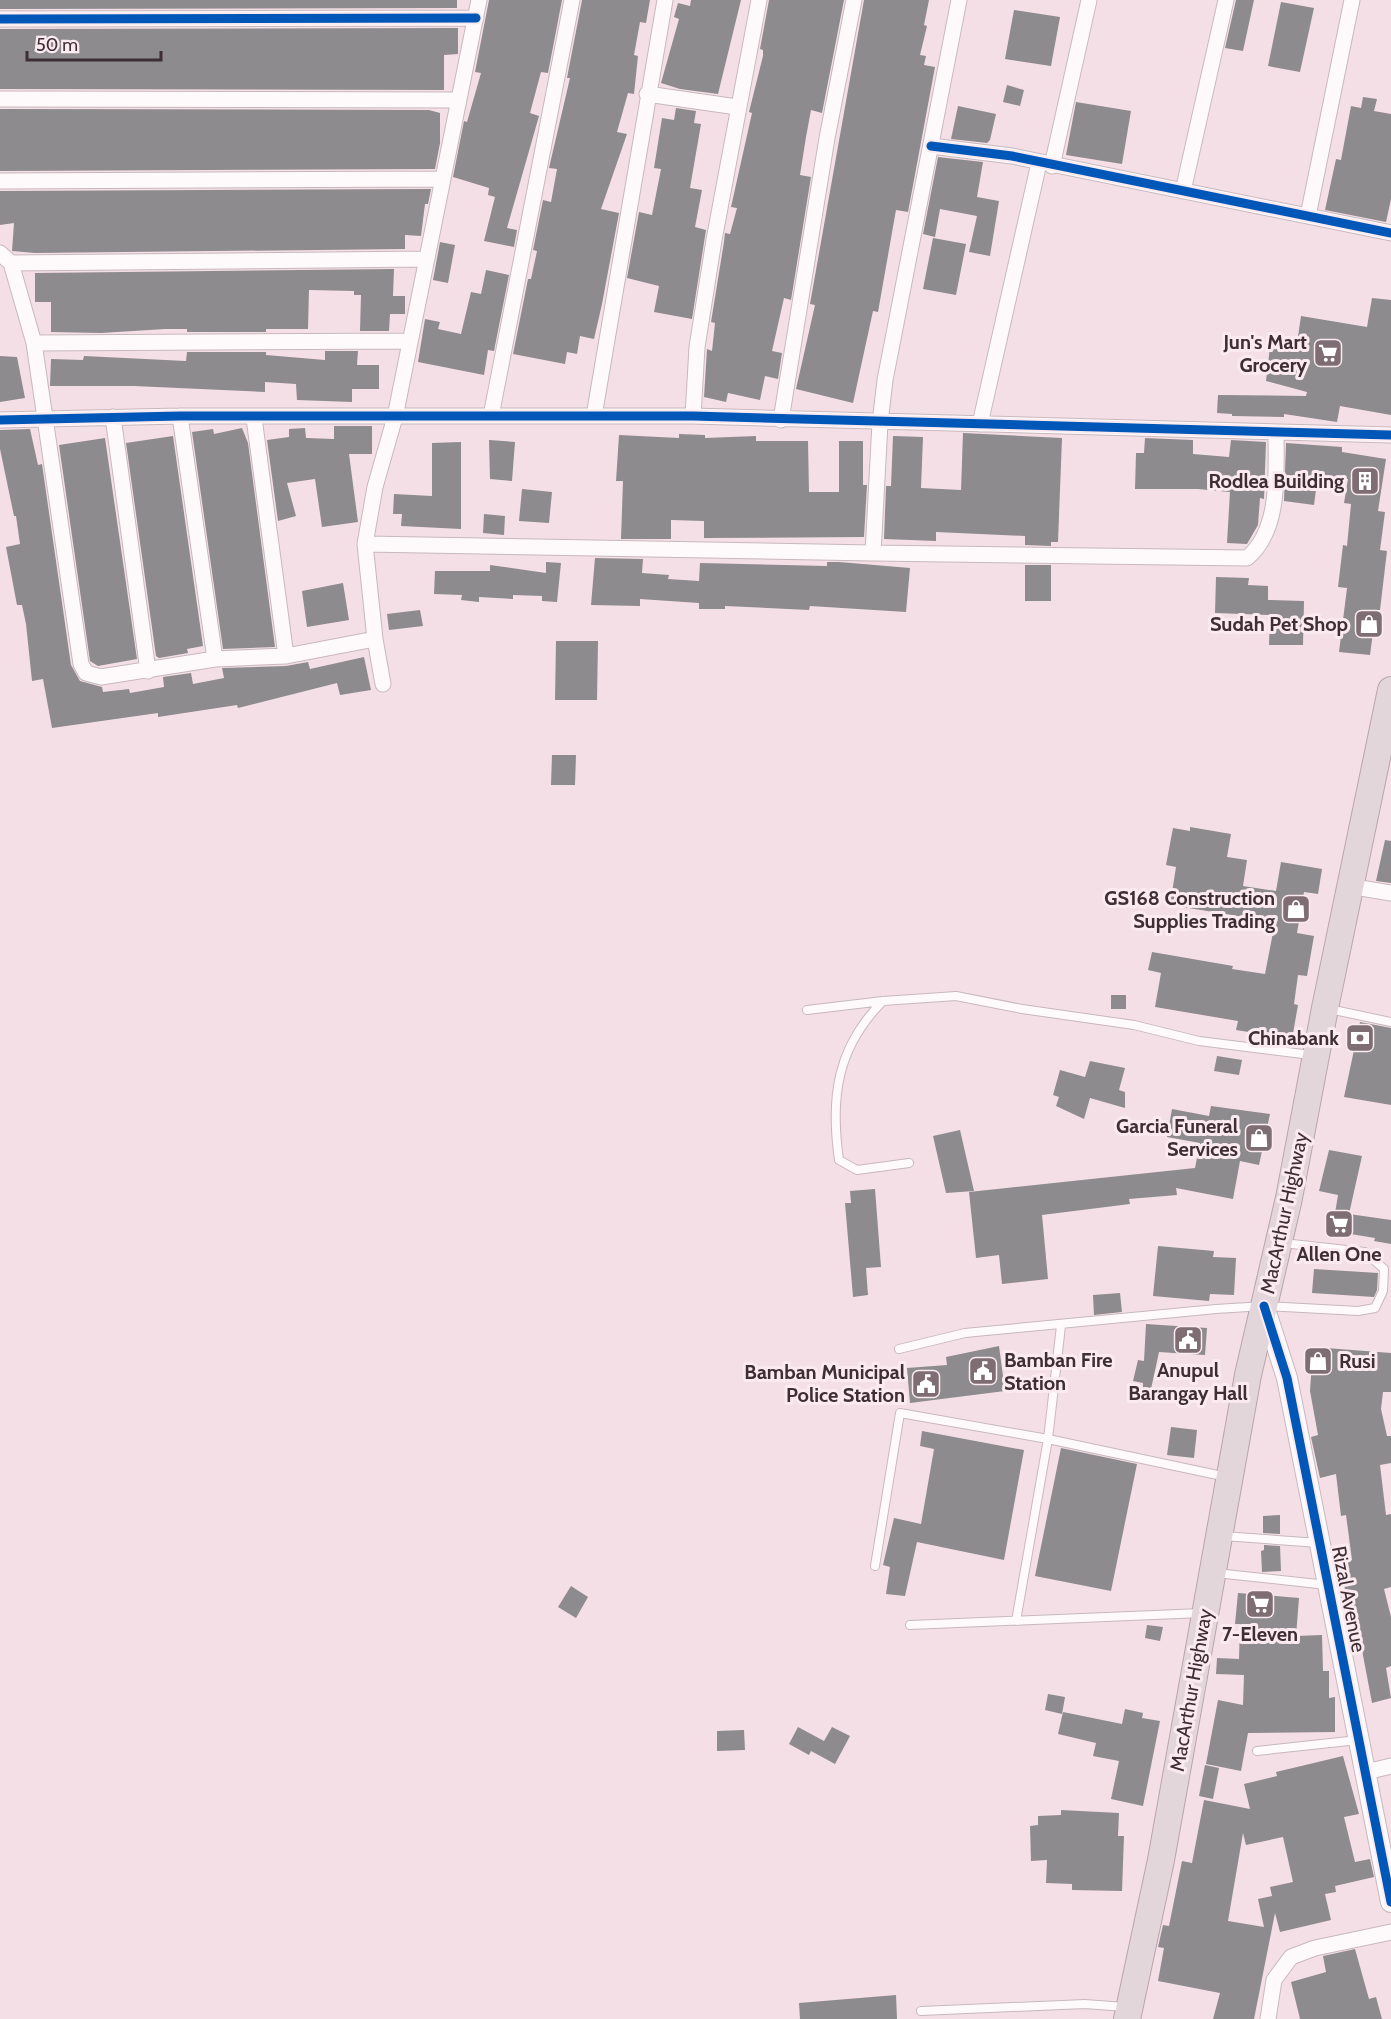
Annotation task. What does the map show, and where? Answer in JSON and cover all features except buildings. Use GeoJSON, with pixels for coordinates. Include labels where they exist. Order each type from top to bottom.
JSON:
{"type":"FeatureCollection","features":[{"type":"Feature","properties":{"kind":"highway","name":"MacArthur Highway"},"geometry":{"type":"LineString","coordinates":[[1128,2013],[1163,1850],[1204,1613],[1264,1306],[1280,1242],[1324,1008],[1390,702]]}},
{"type":"Feature","properties":{"kind":"street"},"geometry":{"type":"LineString","coordinates":[[383,684],[375,639],[365,544],[375,487],[395,417],[479,0]]}},
{"type":"Feature","properties":{"kind":"street"},"geometry":{"type":"LineString","coordinates":[[491,416],[572,0]]}},
{"type":"Feature","properties":{"kind":"street"},"geometry":{"type":"LineString","coordinates":[[594,416],[647,94],[665,0]]}},
{"type":"Feature","properties":{"kind":"street"},"geometry":{"type":"LineString","coordinates":[[693,416],[697,347],[737,107],[759,0]]}},
{"type":"Feature","properties":{"kind":"street"},"geometry":{"type":"LineString","coordinates":[[782,420],[825,150],[854,0]]}},
{"type":"Feature","properties":{"kind":"street"},"geometry":{"type":"LineString","coordinates":[[873,553],[880,423],[885,380],[959,0]]}},
{"type":"Feature","properties":{"kind":"street"},"geometry":{"type":"LineString","coordinates":[[981,424],[1089,0]]}},
{"type":"Feature","properties":{"kind":"street"},"geometry":{"type":"LineString","coordinates":[[1183,190],[1226,0]]}},
{"type":"Feature","properties":{"kind":"street"},"geometry":{"type":"LineString","coordinates":[[1308,216],[1352,0]]}},
{"type":"Feature","properties":{"kind":"street"},"geometry":{"type":"LineString","coordinates":[[0,20],[476,18]]}},
{"type":"Feature","properties":{"kind":"street"},"geometry":{"type":"LineString","coordinates":[[647,94],[737,107]]}},
{"type":"Feature","properties":{"kind":"street"},"geometry":{"type":"LineString","coordinates":[[0,99],[458,100]]}},
{"type":"Feature","properties":{"kind":"street"},"geometry":{"type":"LineString","coordinates":[[931,146],[1012,156],[1391,233]]}},
{"type":"Feature","properties":{"kind":"street"},"geometry":{"type":"LineString","coordinates":[[0,181],[443,179]]}},
{"type":"Feature","properties":{"kind":"street"},"geometry":{"type":"LineString","coordinates":[[375,639],[286,656],[215,659],[101,677],[86,674],[81,664],[34,343],[6,258],[426,259]]}},
{"type":"Feature","properties":{"kind":"street"},"geometry":{"type":"LineString","coordinates":[[34,343],[410,341]]}},
{"type":"Feature","properties":{"kind":"street"},"geometry":{"type":"LineString","coordinates":[[0,420],[180,416],[254,418],[693,416],[880,423],[1391,435]]}},
{"type":"Feature","properties":{"kind":"street"},"geometry":{"type":"LineString","coordinates":[[180,416],[215,659]]}},
{"type":"Feature","properties":{"kind":"street"},"geometry":{"type":"LineString","coordinates":[[113,417],[148,670]]}},
{"type":"Feature","properties":{"kind":"street"},"geometry":{"type":"LineString","coordinates":[[254,418],[286,656]]}},
{"type":"Feature","properties":{"kind":"street"},"geometry":{"type":"LineString","coordinates":[[365,544],[1247,558],[1258,550],[1268,530],[1276,477],[1276,432]]}},
{"type":"Feature","properties":{"kind":"street"},"geometry":{"type":"LineString","coordinates":[[1349,886],[1391,894]]}},
{"type":"Feature","properties":{"kind":"street","name":"Rizal Avenue"},"geometry":{"type":"LineString","coordinates":[[1264,1306],[1287,1378],[1391,1902]]}},
{"type":"Feature","properties":{"kind":"street"},"geometry":{"type":"LineString","coordinates":[[1366,1772],[1391,1766]]}},
{"type":"Feature","properties":{"kind":"street"},"geometry":{"type":"LineString","coordinates":[[1268,2019],[1274,1980],[1292,1957],[1316,1948],[1391,1932]]}},
{"type":"Feature","properties":{"kind":"lane"},"geometry":{"type":"LineString","coordinates":[[807,1010],[883,1001],[956,996],[1022,1009],[1134,1025],[1199,1041],[1316,1055]]}},
{"type":"Feature","properties":{"kind":"lane"},"geometry":{"type":"LineString","coordinates":[[883,1001],[861,1024],[838,1078],[833,1120],[839,1160],[857,1170],[909,1163]]}},
{"type":"Feature","properties":{"kind":"lane"},"geometry":{"type":"LineString","coordinates":[[1324,1008],[1391,1022]]}},
{"type":"Feature","properties":{"kind":"lane"},"geometry":{"type":"LineString","coordinates":[[898,1349],[965,1333],[1060,1326],[1216,1309],[1264,1306],[1358,1311],[1375,1308],[1383,1291],[1384,1269],[1365,1252],[1280,1242]]}},
{"type":"Feature","properties":{"kind":"lane"},"geometry":{"type":"LineString","coordinates":[[1016,1621],[1048,1439],[1060,1326]]}},
{"type":"Feature","properties":{"kind":"lane"},"geometry":{"type":"LineString","coordinates":[[875,1566],[900,1413],[1048,1439],[1230,1478]]}},
{"type":"Feature","properties":{"kind":"lane"},"geometry":{"type":"LineString","coordinates":[[1219,1536],[1320,1544]]}},
{"type":"Feature","properties":{"kind":"lane"},"geometry":{"type":"LineString","coordinates":[[1212,1572],[1328,1586]]}},
{"type":"Feature","properties":{"kind":"lane"},"geometry":{"type":"LineString","coordinates":[[910,1625],[1204,1613]]}},
{"type":"Feature","properties":{"kind":"lane"},"geometry":{"type":"LineString","coordinates":[[1257,1751],[1360,1740]]}},
{"type":"Feature","properties":{"kind":"lane"},"geometry":{"type":"LineString","coordinates":[[921,2011],[1084,2004],[1128,2013]]}},
{"type":"Feature","properties":{"kind":"cycle path"},"geometry":{"type":"LineString","coordinates":[[0,19],[476,18]]}},
{"type":"Feature","properties":{"kind":"cycle path"},"geometry":{"type":"LineString","coordinates":[[931,146],[1012,156],[1391,233]]}},
{"type":"Feature","properties":{"kind":"cycle path"},"geometry":{"type":"LineString","coordinates":[[0,420],[180,416],[693,416],[1391,435]]}},
{"type":"Feature","properties":{"kind":"cycle path"},"geometry":{"type":"LineString","coordinates":[[1264,1306],[1287,1378],[1391,1902]]}},
{"type":"Feature","properties":{"kind":"place","name":"Jun's Mart Grocery"},"geometry":{"type":"Point","coordinates":[1328,353]}},
{"type":"Feature","properties":{"kind":"place","name":"Rodlea Building"},"geometry":{"type":"Point","coordinates":[1365,481]}},
{"type":"Feature","properties":{"kind":"place","name":"Sudah Pet Shop"},"geometry":{"type":"Point","coordinates":[1369,624]}},
{"type":"Feature","properties":{"kind":"place","name":"GS168 Construction Supplies Trading"},"geometry":{"type":"Point","coordinates":[1296,909]}},
{"type":"Feature","properties":{"kind":"place","name":"Chinabank"},"geometry":{"type":"Point","coordinates":[1360,1038]}},
{"type":"Feature","properties":{"kind":"place","name":"Garcia Funeral Services"},"geometry":{"type":"Point","coordinates":[1259,1138]}},
{"type":"Feature","properties":{"kind":"place","name":"Allen One"},"geometry":{"type":"Point","coordinates":[1339,1224]}},
{"type":"Feature","properties":{"kind":"place","name":"Anupul Barangay Hall"},"geometry":{"type":"Point","coordinates":[1188,1340]}},
{"type":"Feature","properties":{"kind":"place","name":"Rusi"},"geometry":{"type":"Point","coordinates":[1318,1361]}},
{"type":"Feature","properties":{"kind":"place","name":"Bamban Fire Station"},"geometry":{"type":"Point","coordinates":[983,1371]}},
{"type":"Feature","properties":{"kind":"place","name":"Bamban Municipal Police Station"},"geometry":{"type":"Point","coordinates":[926,1384]}},
{"type":"Feature","properties":{"kind":"place","name":"7-Eleven"},"geometry":{"type":"Point","coordinates":[1260,1604]}}]}
